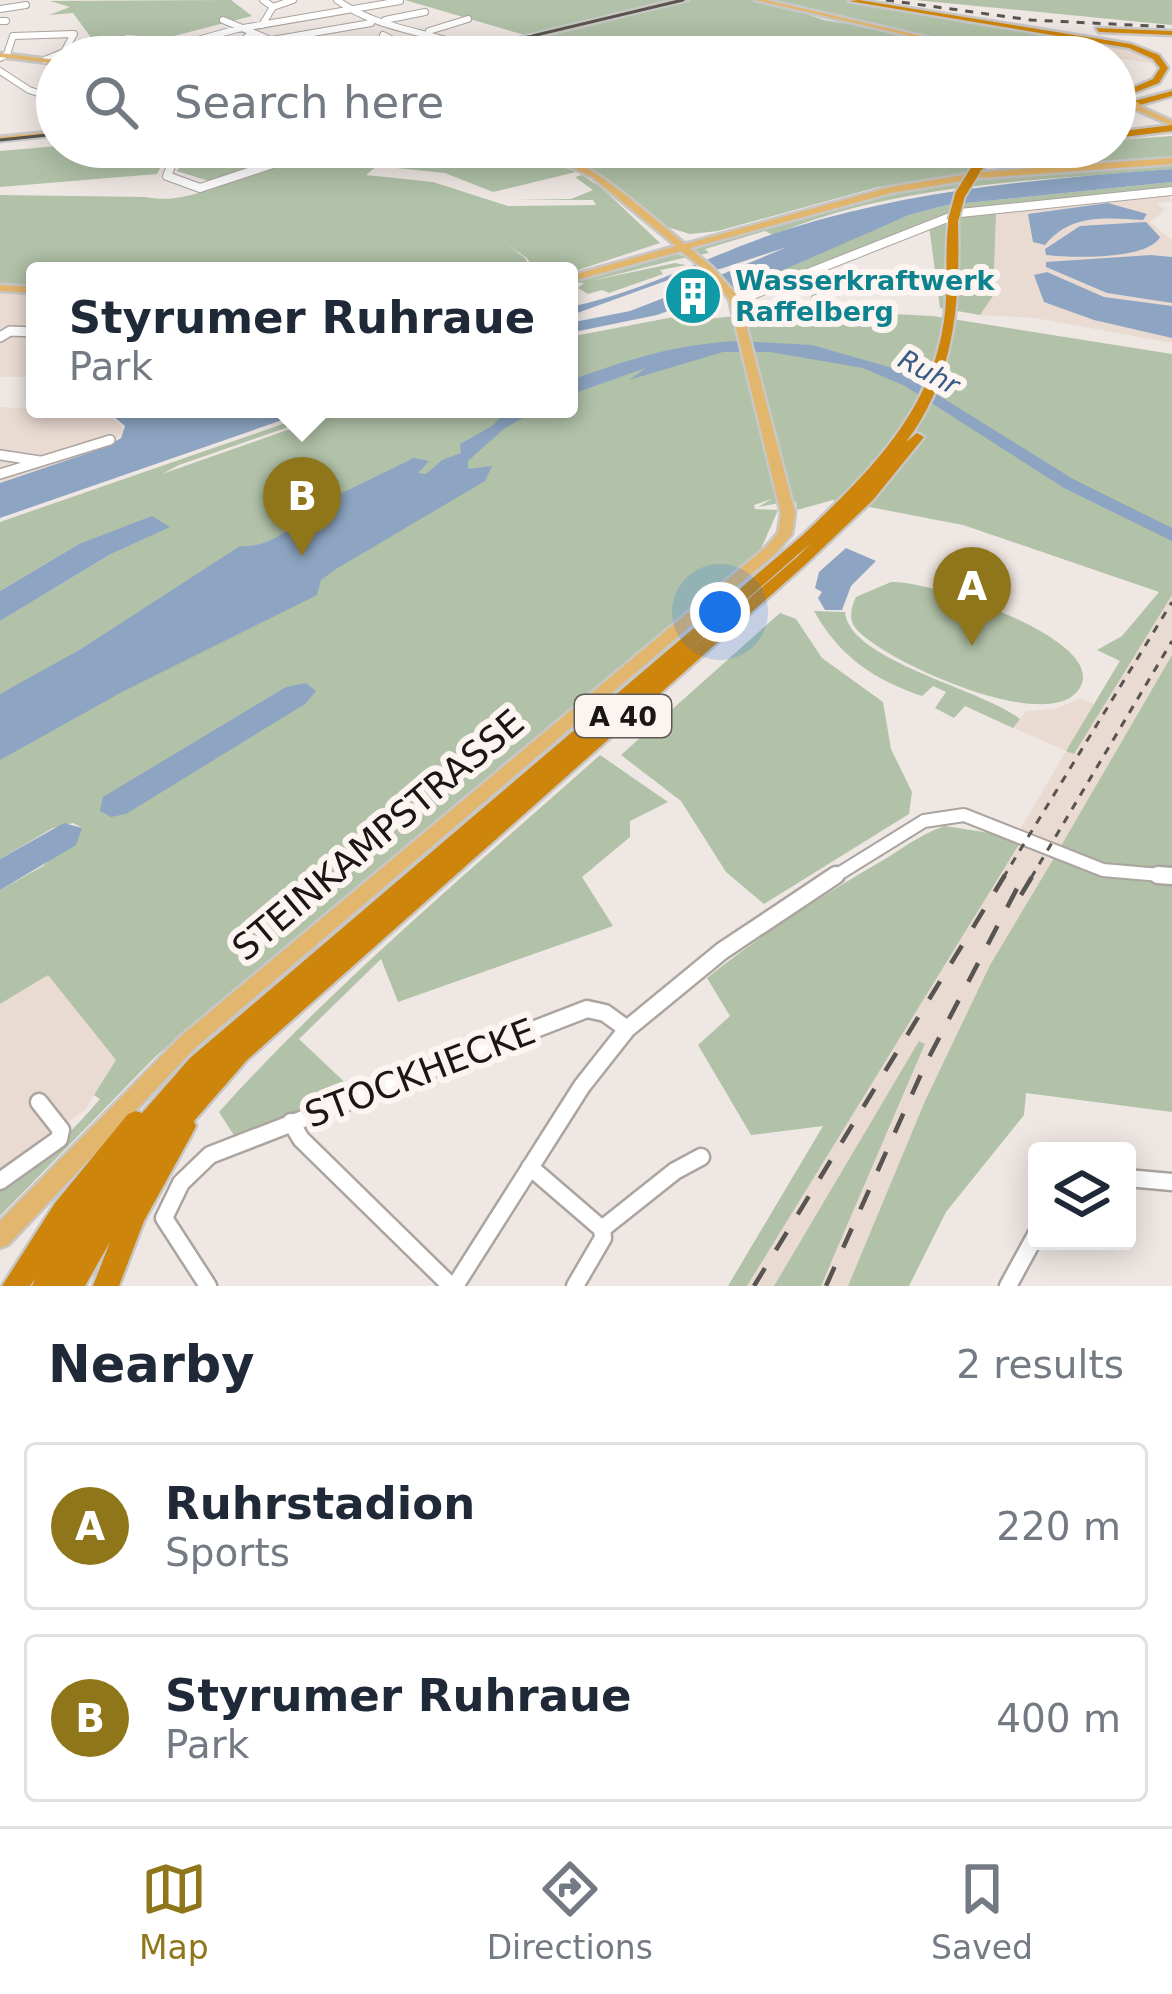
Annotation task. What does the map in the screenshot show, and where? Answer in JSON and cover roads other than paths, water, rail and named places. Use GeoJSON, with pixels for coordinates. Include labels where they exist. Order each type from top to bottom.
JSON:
{"type":"FeatureCollection","features":[{"type":"Feature","properties":{"kind":"highway"},"geometry":{"type":"LineString","coordinates":[[859,0],[1022,24],[1172,33]]}},
{"type":"Feature","properties":{"kind":"highway"},"geometry":{"type":"LineString","coordinates":[[859,0],[1073,36]]}},
{"type":"Feature","properties":{"kind":"highway"},"geometry":{"type":"LineString","coordinates":[[1136,49],[1153,56],[1164,68],[1160,78],[1136,99]]}},
{"type":"Feature","properties":{"kind":"highway"},"geometry":{"type":"LineString","coordinates":[[1136,100],[1172,91]]}},
{"type":"Feature","properties":{"kind":"highway"},"geometry":{"type":"LineString","coordinates":[[1136,97],[1172,91]]}},
{"type":"Feature","properties":{"kind":"highway"},"geometry":{"type":"LineString","coordinates":[[1136,133],[1167,129]]}},
{"type":"Feature","properties":{"kind":"highway","name":"A 40"},"geometry":{"type":"LineString","coordinates":[[45,1286],[83,1214],[125,1151],[199,1065],[886,477],[932,414],[957,356],[960,195],[984,168]]}},
{"type":"Feature","properties":{"kind":"highway","name":"A 40"},"geometry":{"type":"LineString","coordinates":[[981,171],[985,168]]}},
{"type":"Feature","properties":{"kind":"highway","name":"A 40"},"geometry":{"type":"LineString","coordinates":[[71,1286],[143,1161],[239,1053],[831,525]]}},
{"type":"Feature","properties":{"kind":"highway"},"geometry":{"type":"LineString","coordinates":[[106,1286],[134,1214],[166,1154],[239,1053]]}},
{"type":"Feature","properties":{"kind":"highway"},"geometry":{"type":"LineString","coordinates":[[15,1286],[121,1138],[158,1098],[199,1065]]}},
{"type":"Feature","properties":{"kind":"main road"},"geometry":{"type":"LineString","coordinates":[[539,36],[684,0]]}},
{"type":"Feature","properties":{"kind":"main road"},"geometry":{"type":"LineString","coordinates":[[762,0],[821,18],[929,36]]}},
{"type":"Feature","properties":{"kind":"main road"},"geometry":{"type":"LineString","coordinates":[[776,0],[821,18]]}},
{"type":"Feature","properties":{"kind":"main road"},"geometry":{"type":"LineString","coordinates":[[2,53],[36,59]]}},
{"type":"Feature","properties":{"kind":"main road"},"geometry":{"type":"LineString","coordinates":[[1136,103],[1167,129]]}},
{"type":"Feature","properties":{"kind":"main road"},"geometry":{"type":"LineString","coordinates":[[0,139],[36,135]]}},
{"type":"Feature","properties":{"kind":"main road"},"geometry":{"type":"LineString","coordinates":[[1136,164],[1172,161]]}},
{"type":"Feature","properties":{"kind":"main road"},"geometry":{"type":"LineString","coordinates":[[576,168],[603,182],[684,249],[737,303]]}},
{"type":"Feature","properties":{"kind":"main road"},"geometry":{"type":"LineString","coordinates":[[578,276],[661,250],[684,249],[720,235],[934,182],[1093,168]]}},
{"type":"Feature","properties":{"kind":"main road"},"geometry":{"type":"LineString","coordinates":[[660,233],[720,235]]}},
{"type":"Feature","properties":{"kind":"main road"},"geometry":{"type":"LineString","coordinates":[[660,233],[661,250]]}},
{"type":"Feature","properties":{"kind":"main road","name":"STEINKAMPSTRASSE"},"geometry":{"type":"LineString","coordinates":[[3,1234],[188,1042],[770,551],[787,527],[786,502],[737,303]]}},
{"type":"Feature","properties":{"kind":"street"},"geometry":{"type":"LineString","coordinates":[[263,0],[273,8]]}},
{"type":"Feature","properties":{"kind":"street"},"geometry":{"type":"LineString","coordinates":[[262,25],[273,8],[293,0]]}},
{"type":"Feature","properties":{"kind":"street"},"geometry":{"type":"LineString","coordinates":[[337,0],[366,21]]}},
{"type":"Feature","properties":{"kind":"street"},"geometry":{"type":"LineString","coordinates":[[209,36],[400,1]]}},
{"type":"Feature","properties":{"kind":"street"},"geometry":{"type":"LineString","coordinates":[[13,37],[2,16],[26,5]]}},
{"type":"Feature","properties":{"kind":"street"},"geometry":{"type":"LineString","coordinates":[[292,36],[424,11]]}},
{"type":"Feature","properties":{"kind":"street"},"geometry":{"type":"LineString","coordinates":[[223,20],[258,36]]}},
{"type":"Feature","properties":{"kind":"street"},"geometry":{"type":"LineString","coordinates":[[381,20],[437,36]]}},
{"type":"Feature","properties":{"kind":"street"},"geometry":{"type":"LineString","coordinates":[[426,31],[467,20]]}},
{"type":"Feature","properties":{"kind":"street"},"geometry":{"type":"LineString","coordinates":[[385,36],[404,28]]}},
{"type":"Feature","properties":{"kind":"street"},"geometry":{"type":"LineString","coordinates":[[13,37],[71,36]]}},
{"type":"Feature","properties":{"kind":"street"},"geometry":{"type":"LineString","coordinates":[[2,53],[13,37]]}},
{"type":"Feature","properties":{"kind":"street"},"geometry":{"type":"LineString","coordinates":[[0,71],[36,90]]}},
{"type":"Feature","properties":{"kind":"street"},"geometry":{"type":"LineString","coordinates":[[0,82],[11,79]]}},
{"type":"Feature","properties":{"kind":"street"},"geometry":{"type":"LineString","coordinates":[[170,168],[167,176],[197,188],[260,168]]}},
{"type":"Feature","properties":{"kind":"street"},"geometry":{"type":"LineString","coordinates":[[737,303],[947,217],[1033,203],[1172,191]]}},
{"type":"Feature","properties":{"kind":"street"},"geometry":{"type":"LineString","coordinates":[[0,474],[110,440]]}},
{"type":"Feature","properties":{"kind":"street"},"geometry":{"type":"LineString","coordinates":[[0,455],[41,460]]}},
{"type":"Feature","properties":{"kind":"street"},"geometry":{"type":"LineString","coordinates":[[291,1122],[301,1139],[453,1286],[582,1086],[627,1029],[770,917],[924,821],[939,816],[975,817],[1109,871],[1172,877]]}},
{"type":"Feature","properties":{"kind":"street","name":"STOCKHECKE"},"geometry":{"type":"LineString","coordinates":[[208,1286],[164,1218],[176,1190],[210,1155],[586,1009],[605,1012],[627,1029]]}},
{"type":"Feature","properties":{"kind":"street"},"geometry":{"type":"LineString","coordinates":[[0,1181],[59,1139],[61,1130],[39,1102]]}},
{"type":"Feature","properties":{"kind":"street"},"geometry":{"type":"LineString","coordinates":[[602,1229],[675,1171],[701,1157]]}},
{"type":"Feature","properties":{"kind":"street"},"geometry":{"type":"LineString","coordinates":[[530,1167],[602,1229],[602,1238],[574,1286]]}},
{"type":"Feature","properties":{"kind":"street"},"geometry":{"type":"LineString","coordinates":[[1136,1179],[1172,1182]]}},
{"type":"Feature","properties":{"kind":"street"},"geometry":{"type":"LineString","coordinates":[[1008,1286],[1028,1249]]}},
{"type":"Feature","properties":{"kind":"water"},"geometry":{"type":"Polygon","coordinates":[[[1172,169],[1172,182],[947,205],[909,215],[744,287],[704,298],[687,289],[787,247],[720,269],[693,271],[578,313],[578,305],[839,215],[980,188],[1172,169]]]}},
{"type":"Feature","properties":{"kind":"water"},"geometry":{"type":"Polygon","coordinates":[[[1108,203],[1147,214],[1143,220],[1078,222],[1045,245],[1033,242],[1028,214],[1108,203]]]}},
{"type":"Feature","properties":{"kind":"water"},"geometry":{"type":"Polygon","coordinates":[[[1146,222],[1160,237],[1141,250],[1108,256],[1046,255],[1045,249],[1080,226],[1146,222]]]}},
{"type":"Feature","properties":{"kind":"water"},"geometry":{"type":"Polygon","coordinates":[[[1172,257],[1172,303],[1107,293],[1046,267],[1046,262],[1172,257]]]}},
{"type":"Feature","properties":{"kind":"water"},"geometry":{"type":"Polygon","coordinates":[[[1047,272],[1104,297],[1172,306],[1172,338],[1094,320],[1044,302],[1034,275],[1047,272]]]}},
{"type":"Feature","properties":{"kind":"water"},"geometry":{"type":"Polygon","coordinates":[[[679,292],[695,301],[657,315],[578,331],[578,321],[630,311],[679,292]]]}},
{"type":"Feature","properties":{"kind":"water"},"geometry":{"type":"Polygon","coordinates":[[[717,342],[812,345],[896,369],[1073,479],[1172,528],[1172,541],[1064,488],[905,386],[863,368],[770,352],[723,352],[629,380],[646,368],[578,392],[578,378],[674,349],[717,342]]]}},
{"type":"Feature","properties":{"kind":"water"},"geometry":{"type":"Polygon","coordinates":[[[115,418],[288,418],[0,518],[0,483],[106,447],[121,438],[125,426],[115,418]]]}},
{"type":"Feature","properties":{"kind":"water"},"geometry":{"type":"Polygon","coordinates":[[[500,418],[523,418],[468,461],[468,469],[492,466],[485,481],[336,569],[321,580],[317,595],[122,692],[0,760],[0,694],[81,649],[240,546],[279,536],[309,509],[414,458],[429,461],[418,473],[426,474],[442,460],[461,453],[460,444],[500,418]]]}},
{"type":"Feature","properties":{"kind":"water"},"geometry":{"type":"Polygon","coordinates":[[[152,516],[170,527],[111,554],[0,621],[0,591],[79,544],[152,516]]]}},
{"type":"Feature","properties":{"kind":"water"},"geometry":{"type":"Polygon","coordinates":[[[846,548],[876,561],[851,586],[842,610],[825,610],[818,598],[822,592],[815,588],[819,572],[846,548]]]}},
{"type":"Feature","properties":{"kind":"water"},"geometry":{"type":"Polygon","coordinates":[[[306,683],[316,691],[305,704],[126,814],[111,817],[100,811],[103,797],[286,687],[306,683]]]}},
{"type":"Feature","properties":{"kind":"water"},"geometry":{"type":"Polygon","coordinates":[[[64,823],[82,828],[76,845],[0,890],[0,859],[64,823]]]}},
{"type":"Feature","properties":{"kind":"tram line"},"geometry":{"type":"LineString","coordinates":[[532,36],[683,0]]}},
{"type":"Feature","properties":{"kind":"tram line"},"geometry":{"type":"LineString","coordinates":[[0,140],[36,136]]}},
{"type":"Feature","properties":{"kind":"railway"},"geometry":{"type":"LineString","coordinates":[[886,0],[1031,20],[1172,27]]}},
{"type":"Feature","properties":{"kind":"railway"},"geometry":{"type":"LineString","coordinates":[[1003,878],[1172,602]]}},
{"type":"Feature","properties":{"kind":"railway"},"geometry":{"type":"LineString","coordinates":[[1031,878],[1172,641]]}},
{"type":"Feature","properties":{"kind":"railway"},"geometry":{"type":"LineString","coordinates":[[754,1286],[1005,875]]}},
{"type":"Feature","properties":{"kind":"railway"},"geometry":{"type":"LineString","coordinates":[[826,1286],[926,1063],[1024,875]]}},
{"type":"Feature","properties":{"kind":"railway"},"geometry":{"type":"LineString","coordinates":[[1021,895],[1033,875]]}},
{"type":"Feature","properties":{"kind":"place","name":"Wasserkraftwerk Raffelberg"},"geometry":{"type":"Point","coordinates":[693,296]}},
{"type":"Feature","properties":{"kind":"place","name":"Styrumer Ruhraue"},"geometry":{"type":"Point","coordinates":[302,556]}},
{"type":"Feature","properties":{"kind":"place","name":"Ruhrstadion"},"geometry":{"type":"Point","coordinates":[972,646]}},
{"type":"Feature","properties":{"kind":"water label","name":"Ruhr"},"geometry":{"type":"Point","coordinates":[929,372]}}]}
